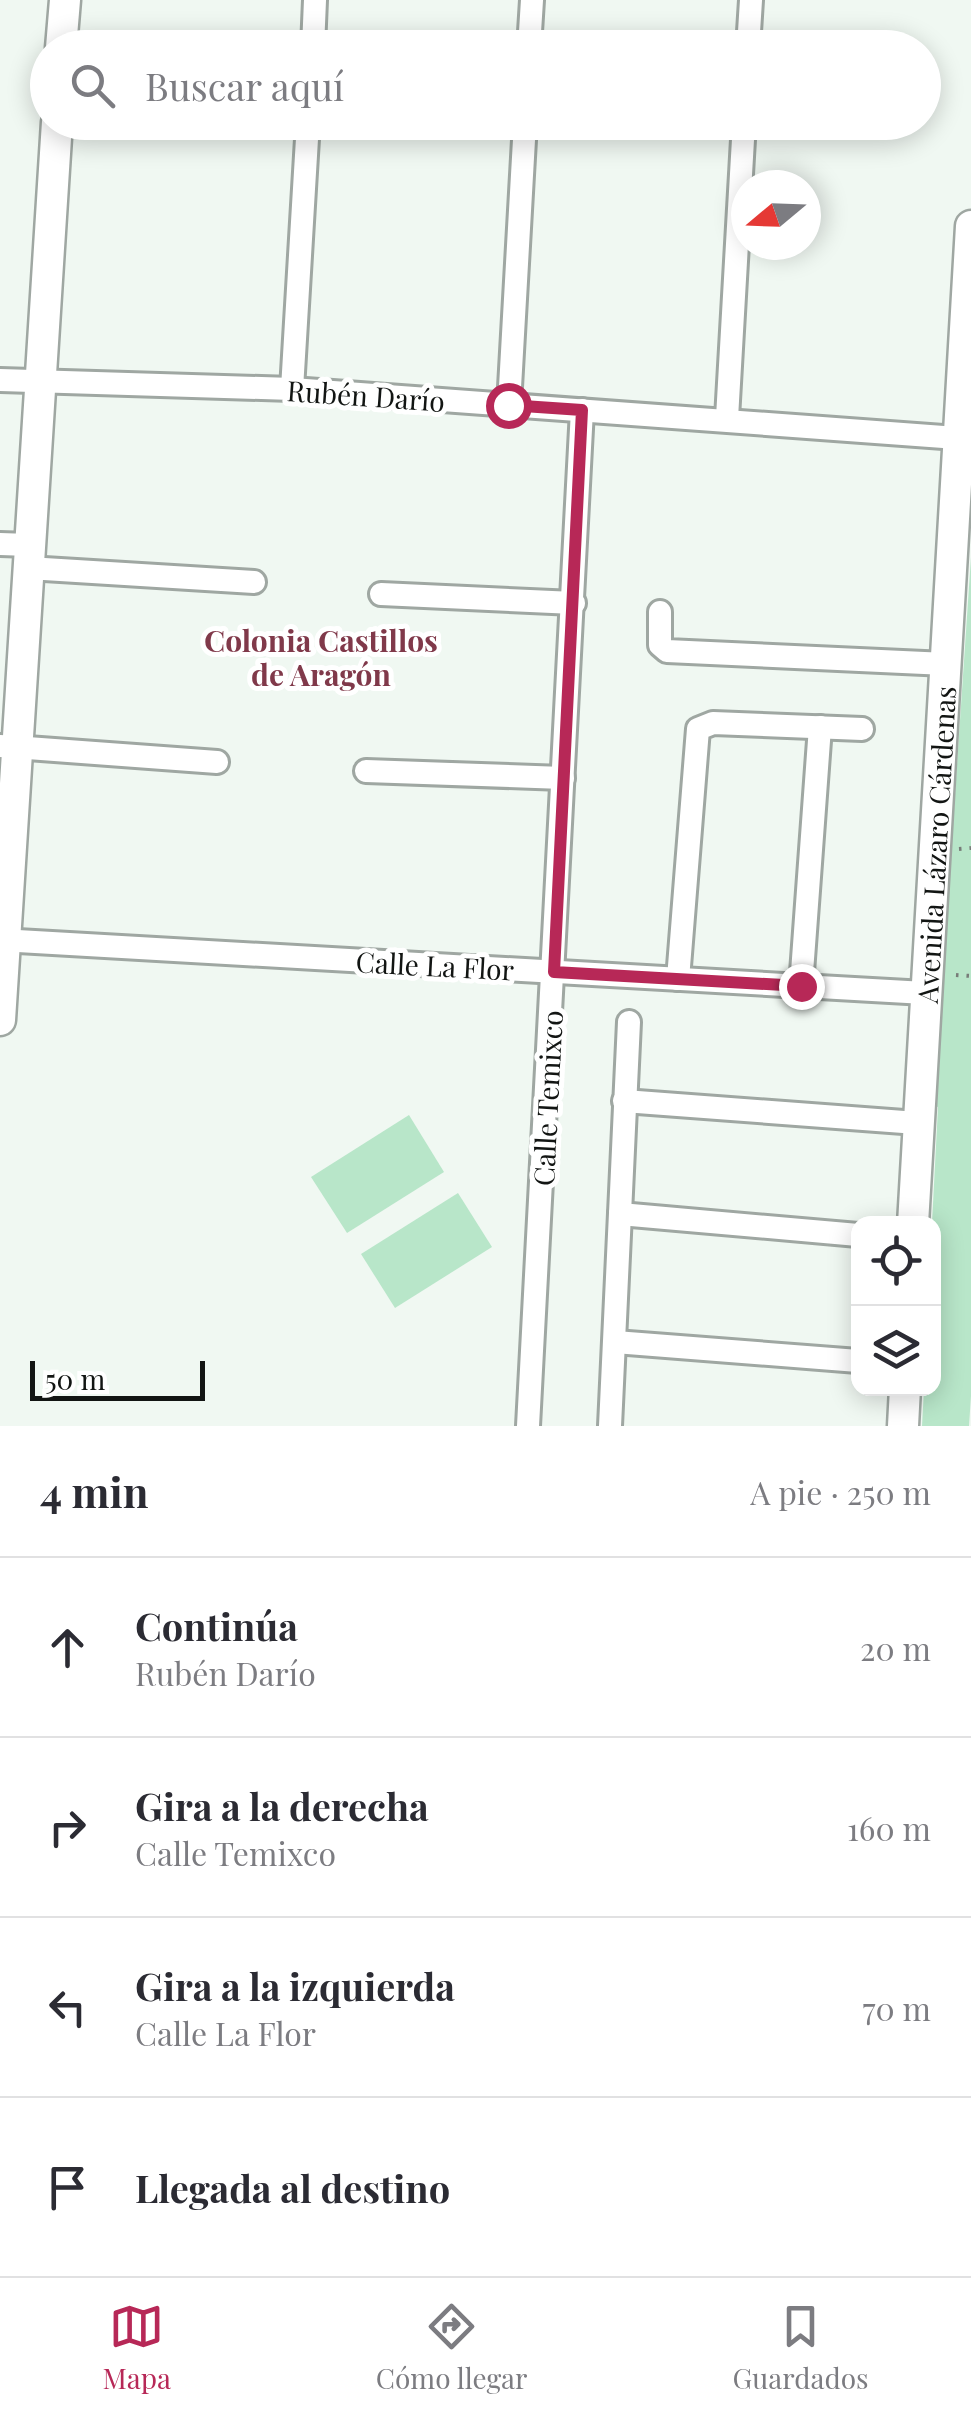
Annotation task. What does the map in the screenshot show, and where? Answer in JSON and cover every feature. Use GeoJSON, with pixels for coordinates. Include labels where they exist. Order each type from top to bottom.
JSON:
{"type":"FeatureCollection","features":[{"type":"Feature","properties":{"kind":"street"},"geometry":{"type":"LineString","coordinates":[[63,30],[64,0]]}},
{"type":"Feature","properties":{"kind":"street"},"geometry":{"type":"LineString","coordinates":[[314,30],[316,0]]}},
{"type":"Feature","properties":{"kind":"street"},"geometry":{"type":"LineString","coordinates":[[530,30],[532,0]]}},
{"type":"Feature","properties":{"kind":"street"},"geometry":{"type":"LineString","coordinates":[[749,30],[751,0]]}},
{"type":"Feature","properties":{"kind":"street"},"geometry":{"type":"LineString","coordinates":[[0,1020],[8,746],[19,552],[40,382],[55,140]]}},
{"type":"Feature","properties":{"kind":"street"},"geometry":{"type":"LineString","coordinates":[[292,389],[307,140]]}},
{"type":"Feature","properties":{"kind":"street"},"geometry":{"type":"LineString","coordinates":[[508,405],[524,140]]}},
{"type":"Feature","properties":{"kind":"street"},"geometry":{"type":"LineString","coordinates":[[727,418],[743,140]]}},
{"type":"Feature","properties":{"kind":"street","name":"Avenida Lázaro Cárdenas"},"geometry":{"type":"LineString","coordinates":[[913,1216],[946,664],[965,439],[971,226]]}},
{"type":"Feature","properties":{"kind":"street","name":"Rubén Darío"},"geometry":{"type":"LineString","coordinates":[[0,380],[292,389],[727,418],[965,439]]}},
{"type":"Feature","properties":{"kind":"street","name":"Calle Temixco"},"geometry":{"type":"LineString","coordinates":[[528,1426],[582,410]]}},
{"type":"Feature","properties":{"kind":"street"},"geometry":{"type":"LineString","coordinates":[[19,552],[254,582]]}},
{"type":"Feature","properties":{"kind":"street"},"geometry":{"type":"LineString","coordinates":[[381,594],[574,603]]}},
{"type":"Feature","properties":{"kind":"street"},"geometry":{"type":"LineString","coordinates":[[660,612],[660,640],[668,651],[946,664]]}},
{"type":"Feature","properties":{"kind":"street"},"geometry":{"type":"LineString","coordinates":[[678,979],[698,729],[713,723],[862,730]]}},
{"type":"Feature","properties":{"kind":"street"},"geometry":{"type":"LineString","coordinates":[[801,986],[820,727]]}},
{"type":"Feature","properties":{"kind":"street"},"geometry":{"type":"LineString","coordinates":[[8,746],[217,762]]}},
{"type":"Feature","properties":{"kind":"street"},"geometry":{"type":"LineString","coordinates":[[366,772],[562,778]]}},
{"type":"Feature","properties":{"kind":"street","name":"Calle La Flor"},"geometry":{"type":"LineString","coordinates":[[2,940],[925,993]]}},
{"type":"Feature","properties":{"kind":"street"},"geometry":{"type":"LineString","coordinates":[[610,1426],[629,1022]]}},
{"type":"Feature","properties":{"kind":"street"},"geometry":{"type":"LineString","coordinates":[[624,1101],[917,1123]]}},
{"type":"Feature","properties":{"kind":"street"},"geometry":{"type":"LineString","coordinates":[[620,1214],[851,1235]]}},
{"type":"Feature","properties":{"kind":"street"},"geometry":{"type":"LineString","coordinates":[[615,1342],[851,1361]]}},
{"type":"Feature","properties":{"kind":"street"},"geometry":{"type":"LineString","coordinates":[[903,1426],[905,1396]]}},
{"type":"Feature","properties":{"kind":"green space"},"geometry":{"type":"Polygon","coordinates":[[[971,557],[969,1426],[922,1426],[924,1396],[941,1396],[941,1216],[932,1216],[938,1107],[934,1106],[971,557]]]}},
{"type":"Feature","properties":{"kind":"green space"},"geometry":{"type":"Polygon","coordinates":[[[409,1115],[444,1172],[347,1233],[311,1177],[409,1115]]]}},
{"type":"Feature","properties":{"kind":"green space"},"geometry":{"type":"Polygon","coordinates":[[[458,1193],[492,1247],[395,1308],[361,1254],[458,1193]]]}},
{"type":"Feature","properties":{"kind":"district","name":"Colonia Castillos de Aragón"},"geometry":{"type":"Point","coordinates":[321,657]}},
{"type":"Feature","properties":{"kind":"route"},"geometry":{"type":"LineString","coordinates":[[508,405],[582,410],[554,972],[801,986]]}}]}
